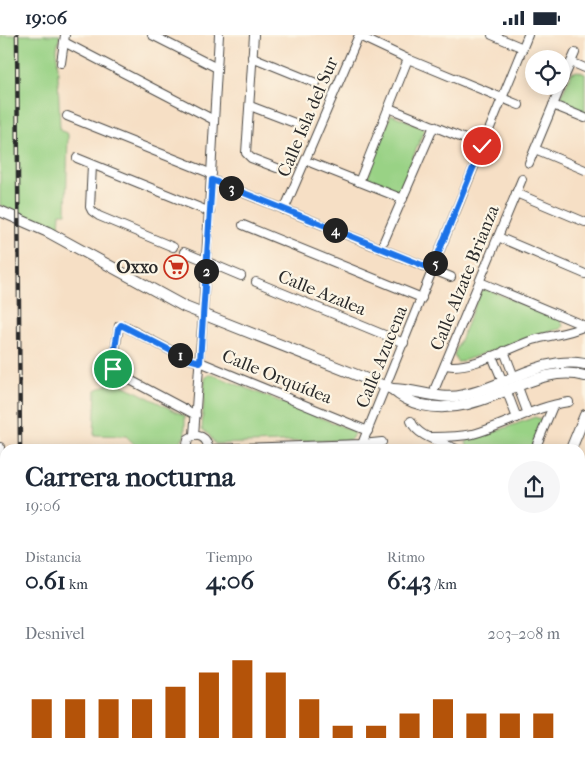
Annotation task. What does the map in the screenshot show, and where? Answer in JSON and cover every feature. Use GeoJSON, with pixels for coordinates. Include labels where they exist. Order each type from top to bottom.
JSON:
{"type":"FeatureCollection","features":[{"type":"Feature","properties":{"kind":"street"},"geometry":{"type":"LineString","coordinates":[[152,35],[217,68]]}},
{"type":"Feature","properties":{"kind":"street"},"geometry":{"type":"LineString","coordinates":[[194,435],[210,212],[219,35]]}},
{"type":"Feature","properties":{"kind":"street"},"geometry":{"type":"LineString","coordinates":[[254,35],[247,155],[277,168]]}},
{"type":"Feature","properties":{"kind":"street"},"geometry":{"type":"LineString","coordinates":[[359,35],[408,59],[519,105]]}},
{"type":"Feature","properties":{"kind":"street","name":"Calle Isla del Sur"},"geometry":{"type":"LineString","coordinates":[[284,210],[359,35]]}},
{"type":"Feature","properties":{"kind":"street"},"geometry":{"type":"LineString","coordinates":[[492,35],[522,48]]}},
{"type":"Feature","properties":{"kind":"street","name":"Calle Azucena"},"geometry":{"type":"LineString","coordinates":[[362,444],[389,388],[431,273],[528,35]]}},
{"type":"Feature","properties":{"kind":"street"},"geometry":{"type":"LineString","coordinates":[[61,63],[64,39],[214,120]]}},
{"type":"Feature","properties":{"kind":"street"},"geometry":{"type":"LineString","coordinates":[[575,53],[571,62],[585,68]]}},
{"type":"Feature","properties":{"kind":"street"},"geometry":{"type":"LineString","coordinates":[[252,57],[316,83]]}},
{"type":"Feature","properties":{"kind":"street"},"geometry":{"type":"LineString","coordinates":[[360,182],[408,59]]}},
{"type":"Feature","properties":{"kind":"street"},"geometry":{"type":"LineString","coordinates":[[529,163],[557,95]]}},
{"type":"Feature","properties":{"kind":"street"},"geometry":{"type":"LineString","coordinates":[[553,105],[585,118]]}},
{"type":"Feature","properties":{"kind":"street"},"geometry":{"type":"LineString","coordinates":[[250,106],[300,125]]}},
{"type":"Feature","properties":{"kind":"street"},"geometry":{"type":"LineString","coordinates":[[389,108],[482,146]]}},
{"type":"Feature","properties":{"kind":"street"},"geometry":{"type":"LineString","coordinates":[[67,116],[431,273],[451,277]]}},
{"type":"Feature","properties":{"kind":"street"},"geometry":{"type":"LineString","coordinates":[[384,241],[434,127]]}},
{"type":"Feature","properties":{"kind":"street"},"geometry":{"type":"LineString","coordinates":[[534,149],[585,170]]}},
{"type":"Feature","properties":{"kind":"street"},"geometry":{"type":"LineString","coordinates":[[77,158],[210,212]]}},
{"type":"Feature","properties":{"kind":"street"},"geometry":{"type":"LineString","coordinates":[[312,163],[402,199]]}},
{"type":"Feature","properties":{"kind":"street"},"geometry":{"type":"LineString","coordinates":[[92,165],[90,207],[92,211],[173,247]]}},
{"type":"Feature","properties":{"kind":"street","name":"Calle Alzate Brianza"},"geometry":{"type":"LineString","coordinates":[[436,388],[522,179]]}},
{"type":"Feature","properties":{"kind":"street"},"geometry":{"type":"LineString","coordinates":[[516,193],[585,222]]}},
{"type":"Feature","properties":{"kind":"street"},"geometry":{"type":"LineString","coordinates":[[0,211],[48,232],[185,307],[389,388],[402,398],[429,406],[441,408],[472,404],[556,363],[571,362],[585,364]]}},
{"type":"Feature","properties":{"kind":"street"},"geometry":{"type":"LineString","coordinates":[[243,225],[422,298]]}},
{"type":"Feature","properties":{"kind":"street"},"geometry":{"type":"LineString","coordinates":[[498,237],[585,274]]}},
{"type":"Feature","properties":{"kind":"street"},"geometry":{"type":"LineString","coordinates":[[184,252],[241,276]]}},
{"type":"Feature","properties":{"kind":"street"},"geometry":{"type":"LineString","coordinates":[[480,281],[585,326]]}},
{"type":"Feature","properties":{"kind":"street","name":"Calle Azalea"},"geometry":{"type":"LineString","coordinates":[[256,283],[404,343]]}},
{"type":"Feature","properties":{"kind":"street","name":"Calle Orquídea"},"geometry":{"type":"LineString","coordinates":[[196,415],[115,372],[113,362],[120,326],[124,326],[185,358],[200,362],[368,431]]}},
{"type":"Feature","properties":{"kind":"street"},"geometry":{"type":"LineString","coordinates":[[445,365],[461,366],[533,340],[576,331],[585,326]]}},
{"type":"Feature","properties":{"kind":"street"},"geometry":{"type":"LineString","coordinates":[[504,351],[528,414]]}},
{"type":"Feature","properties":{"kind":"street"},"geometry":{"type":"LineString","coordinates":[[492,356],[517,418]]}},
{"type":"Feature","properties":{"kind":"street"},"geometry":{"type":"LineString","coordinates":[[556,363],[558,374]]}},
{"type":"Feature","properties":{"kind":"street"},"geometry":{"type":"LineString","coordinates":[[516,382],[558,374],[585,376]]}},
{"type":"Feature","properties":{"kind":"street"},"geometry":{"type":"LineString","coordinates":[[430,437],[452,437],[473,434],[528,414],[570,402]]}},
{"type":"Feature","properties":{"kind":"street"},"geometry":{"type":"LineString","coordinates":[[537,444],[553,406]]}},
{"type":"Feature","properties":{"kind":"street"},"geometry":{"type":"LineString","coordinates":[[573,444],[585,415]]}},
{"type":"Feature","properties":{"kind":"street"},"geometry":{"type":"LineString","coordinates":[[411,421],[417,431],[445,444]]}},
{"type":"Feature","properties":{"kind":"street"},"geometry":{"type":"LineString","coordinates":[[187,444],[188,439],[194,435],[205,438],[208,444]]}},
{"type":"Feature","properties":{"kind":"street"},"geometry":{"type":"LineString","coordinates":[[372,444],[382,442]]}},
{"type":"Feature","properties":{"kind":"green space"},"geometry":{"type":"Polygon","coordinates":[[[0,35],[60,35],[57,48],[60,130],[68,134],[66,213],[60,213],[59,228],[54,230],[0,205],[0,35]]]}},
{"type":"Feature","properties":{"kind":"green space"},"geometry":{"type":"Polygon","coordinates":[[[578,71],[585,74],[585,114],[564,105],[560,100],[562,95],[570,95],[571,73],[578,71]]]}},
{"type":"Feature","properties":{"kind":"green space"},"geometry":{"type":"Polygon","coordinates":[[[391,114],[425,128],[398,194],[366,182],[391,114]]]}},
{"type":"Feature","properties":{"kind":"green space"},"geometry":{"type":"Polygon","coordinates":[[[483,289],[561,320],[563,326],[561,329],[541,333],[457,362],[454,355],[480,292],[483,289]]]}},
{"type":"Feature","properties":{"kind":"green space"},"geometry":{"type":"Polygon","coordinates":[[[211,374],[351,430],[354,433],[352,438],[350,440],[215,444],[202,429],[205,379],[211,374]]]}},
{"type":"Feature","properties":{"kind":"green space"},"geometry":{"type":"Polygon","coordinates":[[[115,381],[185,416],[185,435],[179,444],[134,444],[126,436],[94,435],[96,390],[115,381]]]}},
{"type":"Feature","properties":{"kind":"green space"},"geometry":{"type":"Polygon","coordinates":[[[535,417],[541,419],[542,423],[533,444],[467,444],[469,439],[535,417]]]}},
{"type":"Feature","properties":{"kind":"railway"},"geometry":{"type":"LineString","coordinates":[[17,35],[20,444]]}},
{"type":"Feature","properties":{"kind":"place","name":"Oxxo"},"geometry":{"type":"Point","coordinates":[176,267]}},
{"type":"Feature","properties":{"kind":"route"},"geometry":{"type":"LineString","coordinates":[[113,369],[118,327],[121,325],[185,358],[200,362],[212,180],[432,269],[482,146]]}}]}
